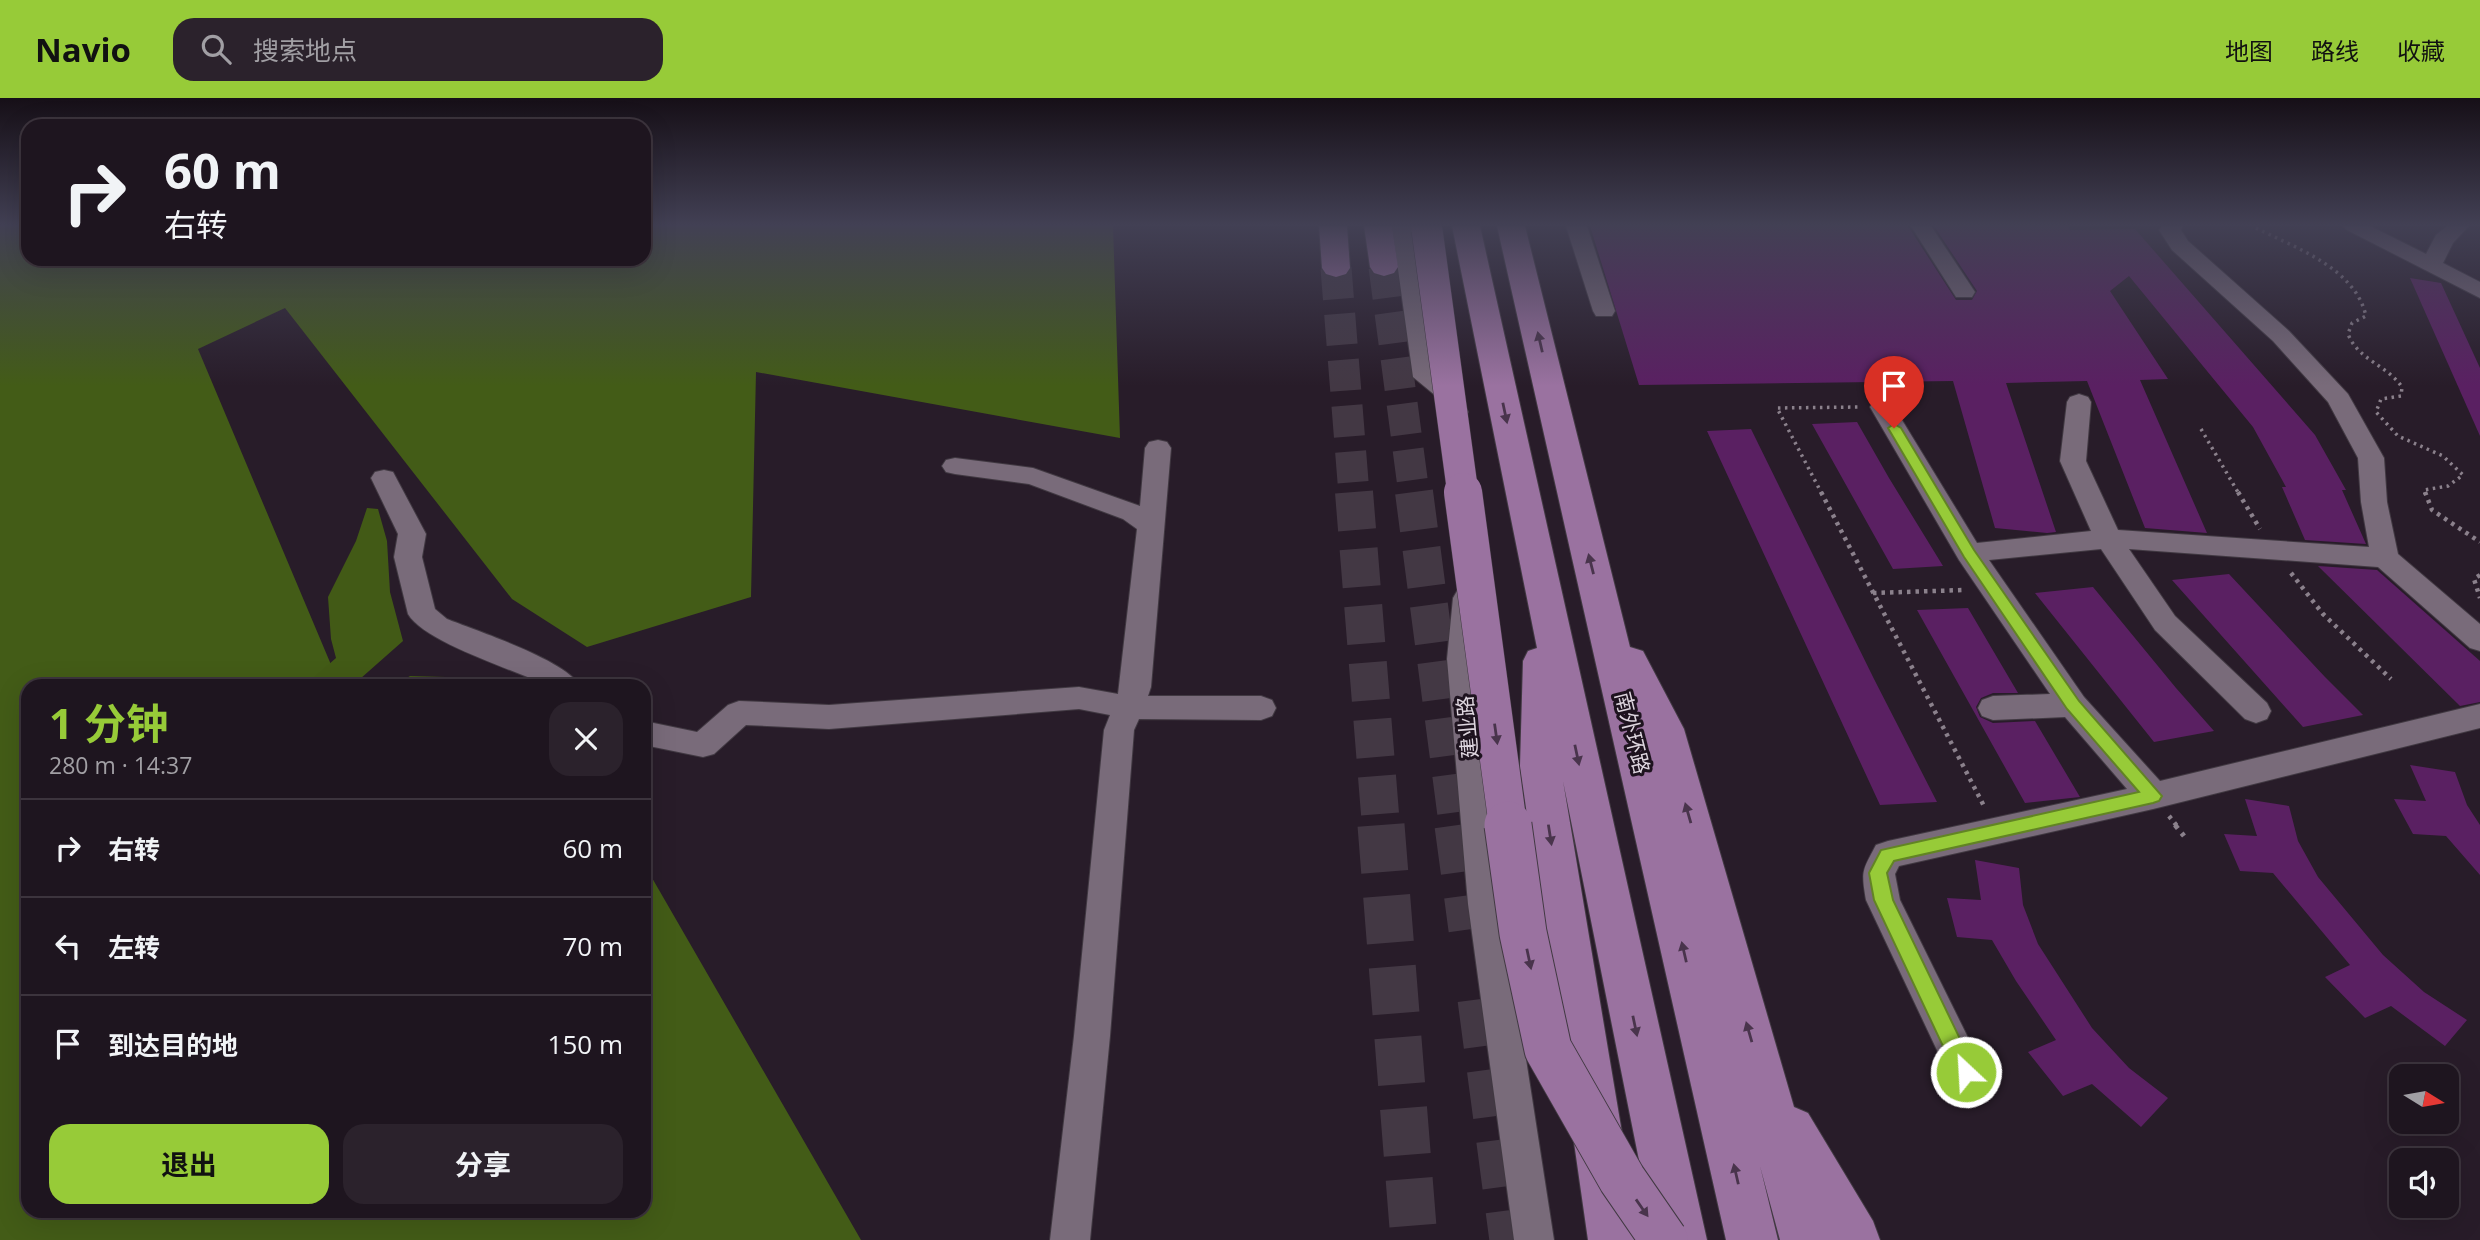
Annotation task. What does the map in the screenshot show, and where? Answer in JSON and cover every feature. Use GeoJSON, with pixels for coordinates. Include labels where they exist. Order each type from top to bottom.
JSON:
{"type":"FeatureCollection","features":[{"type":"Feature","properties":{"kind":"highway"},"geometry":{"type":"LineString","coordinates":[[1427,279],[1523,933],[1548,1049],[1622,1179],[1664,1240]]}},
{"type":"Feature","properties":{"kind":"highway"},"geometry":{"type":"LineString","coordinates":[[1477,279],[1681,1240]]}},
{"type":"Feature","properties":{"kind":"highway","name":"南外环路"},"geometry":{"type":"LineString","coordinates":[[1524,279],[1752,1240]]}},
{"type":"Feature","properties":{"kind":"highway"},"geometry":{"type":"LineString","coordinates":[[1543,596],[1539,766],[1614,1240]]}},
{"type":"Feature","properties":{"kind":"highway"},"geometry":{"type":"LineString","coordinates":[[1601,607],[1664,729],[1806,1240]]}},
{"type":"Feature","properties":{"kind":"highway"},"geometry":{"type":"LineString","coordinates":[[1765,1088],[1854,1240]]}},
{"type":"Feature","properties":{"kind":"street","name":"建业路"},"geometry":{"type":"LineString","coordinates":[[1421,279],[1425,377],[1446,392],[1455,410],[1468,520],[1467,600],[1462,659],[1476,820],[1485,904],[1534,1240]]}},
{"type":"Feature","properties":{"kind":"street"},"geometry":{"type":"LineString","coordinates":[[1594,279],[1604,311]]}},
{"type":"Feature","properties":{"kind":"street"},"geometry":{"type":"LineString","coordinates":[[1956,279],[1964,292]]}},
{"type":"Feature","properties":{"kind":"street"},"geometry":{"type":"LineString","coordinates":[[2218,279],[2281,336],[2339,399],[2371,458],[2374,502],[2385,558]]}},
{"type":"Feature","properties":{"kind":"street"},"geometry":{"type":"LineString","coordinates":[[2456,279],[2479,292]]}},
{"type":"Feature","properties":{"kind":"street"},"geometry":{"type":"LineString","coordinates":[[2079,402],[2073,461],[2108,539],[2165,623],[2256,711]]}},
{"type":"Feature","properties":{"kind":"street"},"geometry":{"type":"LineString","coordinates":[[1882,407],[1969,553],[2073,705],[2153,796]]}},
{"type":"Feature","properties":{"kind":"street"},"geometry":{"type":"LineString","coordinates":[[1070,1240],[1092,1036],[1119,730],[1136,687],[1158,448]]}},
{"type":"Feature","properties":{"kind":"street"},"geometry":{"type":"LineString","coordinates":[[955,466],[1033,476],[1132,513],[1151,526]]}},
{"type":"Feature","properties":{"kind":"street"},"geometry":{"type":"LineString","coordinates":[[384,478],[412,534],[408,557],[422,614],[437,626],[543,671],[555,679]]}},
{"type":"Feature","properties":{"kind":"street"},"geometry":{"type":"LineString","coordinates":[[1969,553],[2108,539],[2272,548],[2385,558],[2480,640]]}},
{"type":"Feature","properties":{"kind":"street"},"geometry":{"type":"LineString","coordinates":[[651,734],[703,745],[739,713],[829,717],[1079,698],[1128,707],[1261,708]]}},
{"type":"Feature","properties":{"kind":"street"},"geometry":{"type":"LineString","coordinates":[[1993,708],[2073,705]]}},
{"type":"Feature","properties":{"kind":"street"},"geometry":{"type":"LineString","coordinates":[[1966,1072],[1884,900],[1878,873],[1888,855],[2153,796],[2480,716]]}},
{"type":"Feature","properties":{"kind":"path"},"geometry":{"type":"LineString","coordinates":[[2345,279],[2366,303],[2366,316],[2352,323],[2348,334],[2355,349],[2377,362],[2396,378],[2402,387],[2401,396],[2381,399],[2376,412],[2398,436],[2443,456],[2463,475],[2448,486],[2424,490],[2432,510],[2480,542]]}},
{"type":"Feature","properties":{"kind":"path"},"geometry":{"type":"LineString","coordinates":[[1882,407],[1777,408],[1996,830]]}},
{"type":"Feature","properties":{"kind":"path"},"geometry":{"type":"LineString","coordinates":[[2202,429],[2272,548],[2323,614],[2391,679]]}},
{"type":"Feature","properties":{"kind":"path"},"geometry":{"type":"LineString","coordinates":[[2480,575],[2474,579],[2480,598]]}},
{"type":"Feature","properties":{"kind":"path"},"geometry":{"type":"LineString","coordinates":[[1873,593],[1993,588]]}},
{"type":"Feature","properties":{"kind":"shaded area"},"geometry":{"type":"Polygon","coordinates":[[[0,279],[1115,279],[1120,438],[756,372],[751,597],[587,647],[512,599],[285,308],[198,349],[337,679],[21,679],[21,1218],[651,1218],[651,876],[861,1240],[0,1240],[0,279]]]}},
{"type":"Feature","properties":{"kind":"shaded area"},"geometry":{"type":"Polygon","coordinates":[[[367,508],[378,509],[387,541],[390,592],[403,641],[360,679],[312,679],[336,658],[331,639],[328,597],[356,541],[367,508]]]}},
{"type":"Feature","properties":{"kind":"shaded area"},"geometry":{"type":"Polygon","coordinates":[[[410,676],[453,679],[405,679],[410,676]]]}},
{"type":"Feature","properties":{"kind":"building"},"geometry":{"type":"Polygon","coordinates":[[[1606,279],[1943,279],[1956,300],[1972,300],[1977,291],[1969,279],[2125,279],[2110,291],[2168,379],[2140,380],[2207,533],[2145,528],[2087,381],[2006,383],[2056,532],[2047,533],[1995,528],[1953,381],[1639,385],[1606,279]]]}},
{"type":"Feature","properties":{"kind":"building"},"geometry":{"type":"Polygon","coordinates":[[[2132,279],[2179,279],[2315,435],[2346,490],[2342,490],[2366,544],[2305,540],[2282,487],[2286,487],[2253,427],[2132,279]]]}},
{"type":"Feature","properties":{"kind":"building"},"geometry":{"type":"Polygon","coordinates":[[[2411,279],[2441,283],[2480,368],[2480,436],[2411,279]]]}},
{"type":"Feature","properties":{"kind":"building"},"geometry":{"type":"Polygon","coordinates":[[[1857,422],[1943,566],[1893,569],[1812,424],[1857,422]]]}},
{"type":"Feature","properties":{"kind":"building"},"geometry":{"type":"Polygon","coordinates":[[[1751,429],[1937,802],[1880,805],[1707,431],[1751,429]]]}},
{"type":"Feature","properties":{"kind":"building"},"geometry":{"type":"Polygon","coordinates":[[[2318,566],[2377,570],[2480,661],[2480,702],[2460,706],[2318,566]]]}},
{"type":"Feature","properties":{"kind":"building"},"geometry":{"type":"Polygon","coordinates":[[[2229,574],[2363,715],[2303,727],[2172,580],[2229,574]]]}},
{"type":"Feature","properties":{"kind":"building"},"geometry":{"type":"Polygon","coordinates":[[[2093,587],[2214,731],[2154,742],[2035,593],[2093,587]]]}},
{"type":"Feature","properties":{"kind":"building"},"geometry":{"type":"Polygon","coordinates":[[[1968,608],[2018,693],[1993,693],[1981,698],[1976,707],[1980,717],[1993,723],[2035,721],[2080,797],[2025,803],[1917,610],[1968,608]]]}},
{"type":"Feature","properties":{"kind":"building"},"geometry":{"type":"Polygon","coordinates":[[[2410,765],[2455,772],[2467,805],[2480,825],[2480,875],[2446,836],[2413,834],[2394,799],[2426,801],[2410,765]]]}},
{"type":"Feature","properties":{"kind":"building"},"geometry":{"type":"Polygon","coordinates":[[[2245,799],[2289,806],[2298,841],[2318,877],[2383,955],[2424,992],[2467,1020],[2445,1046],[2391,1006],[2365,1018],[2325,977],[2350,965],[2273,873],[2240,871],[2224,834],[2257,836],[2245,799]]]}},
{"type":"Feature","properties":{"kind":"building"},"geometry":{"type":"Polygon","coordinates":[[[1975,860],[2019,868],[2023,905],[2038,944],[2092,1028],[2129,1068],[2168,1098],[2141,1127],[2092,1084],[2063,1096],[2028,1052],[2056,1040],[1992,940],[1957,937],[1947,898],[1981,900],[1975,860]]]}},
{"type":"Feature","properties":{"kind":"tunnel"},"geometry":{"type":"LineString","coordinates":[[1337,279],[1354,494]]}},
{"type":"Feature","properties":{"kind":"tunnel"},"geometry":{"type":"LineString","coordinates":[[1386,279],[1414,494]]}},
{"type":"Feature","properties":{"kind":"tunnel"},"geometry":{"type":"LineString","coordinates":[[1354,492],[1381,826]]}},
{"type":"Feature","properties":{"kind":"tunnel"},"geometry":{"type":"LineString","coordinates":[[1414,492],[1458,826]]}},
{"type":"Feature","properties":{"kind":"tunnel"},"geometry":{"type":"LineString","coordinates":[[1381,825],[1414,1240]]}},
{"type":"Feature","properties":{"kind":"tunnel"},"geometry":{"type":"LineString","coordinates":[[1458,825],[1472,929]]}},
{"type":"Feature","properties":{"kind":"tunnel"},"geometry":{"type":"LineString","coordinates":[[1481,999],[1513,1240]]}},
{"type":"Feature","properties":{"kind":"route"},"geometry":{"type":"LineString","coordinates":[[1894,428],[1969,553],[2073,705],[2153,796],[1888,855],[1878,873],[1884,900],[1966,1072]]}}]}
